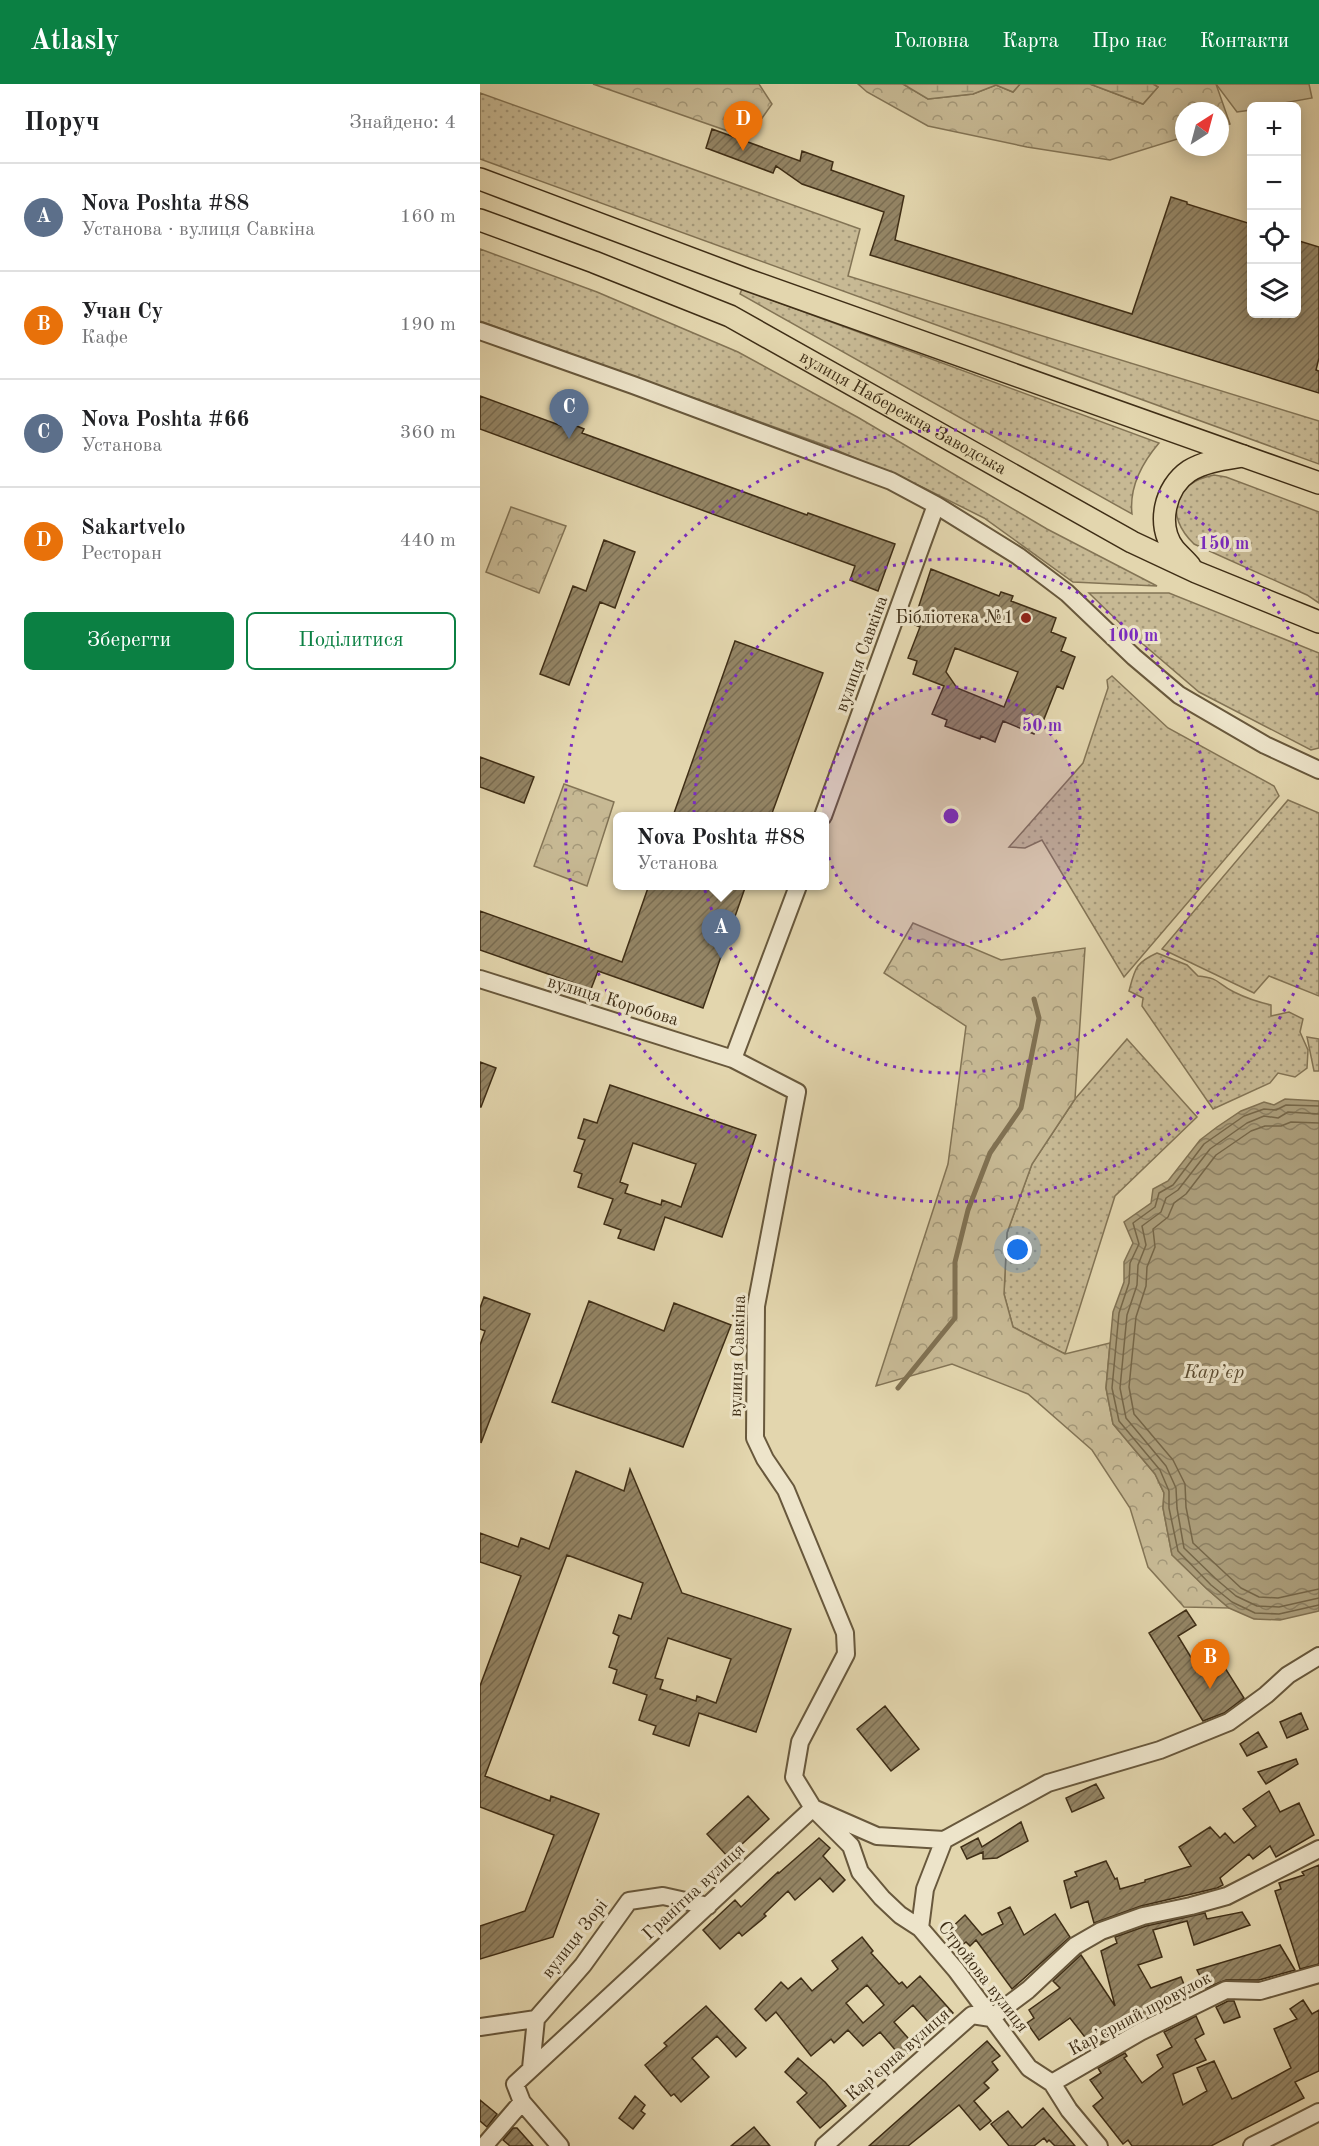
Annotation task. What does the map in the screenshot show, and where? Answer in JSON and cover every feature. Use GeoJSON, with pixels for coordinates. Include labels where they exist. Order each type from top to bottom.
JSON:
{"type":"FeatureCollection","features":[{"type":"Feature","properties":{"kind":"main road"},"geometry":{"type":"LineString","coordinates":[[480,179],[748,280],[1319,483]]}},
{"type":"Feature","properties":{"kind":"main road","name":"вулиця Набережна Заводська"},"geometry":{"type":"LineString","coordinates":[[480,220],[730,316],[1132,542],[1196,572],[1319,622]]}},
{"type":"Feature","properties":{"kind":"main road"},"geometry":{"type":"LineString","coordinates":[[1196,572],[1173,548],[1164,516],[1167,500],[1178,481],[1190,471],[1217,460],[1243,456]]}},
{"type":"Feature","properties":{"kind":"street"},"geometry":{"type":"LineString","coordinates":[[480,331],[891,481],[1018,556],[1066,593],[1179,696],[1265,745],[1319,770]]}},
{"type":"Feature","properties":{"kind":"street","name":"вулиця Савкіна"},"geometry":{"type":"LineString","coordinates":[[824,812],[936,506]]}},
{"type":"Feature","properties":{"kind":"street"},"geometry":{"type":"LineString","coordinates":[[733,1059],[796,890]]}},
{"type":"Feature","properties":{"kind":"street","name":"вулиця Коробова"},"geometry":{"type":"LineString","coordinates":[[480,979],[733,1059]]}},
{"type":"Feature","properties":{"kind":"street","name":"вулиця Савкіна"},"geometry":{"type":"LineString","coordinates":[[733,1059],[797,1092],[756,1306],[755,1438],[765,1459],[786,1490],[845,1633],[846,1654],[800,1742],[794,1777]]}},
{"type":"Feature","properties":{"kind":"street"},"geometry":{"type":"LineString","coordinates":[[813,1808],[877,1836],[944,1840],[1048,1783],[1160,1750],[1229,1722],[1266,1695],[1288,1675],[1319,1656]]}},
{"type":"Feature","properties":{"kind":"street","name":"Стройова вулиця"},"geometry":{"type":"LineString","coordinates":[[794,1777],[813,1808],[851,1846],[860,1872],[900,1915],[920,1928],[956,1970],[1029,2068],[1052,2083],[1069,2110],[1099,2146]]}},
{"type":"Feature","properties":{"kind":"street","name":"Гранітна вулиця"},"geometry":{"type":"LineString","coordinates":[[522,2102],[515,2084],[813,1808]]}},
{"type":"Feature","properties":{"kind":"street"},"geometry":{"type":"LineString","coordinates":[[920,1928],[925,1889],[944,1840]]}},
{"type":"Feature","properties":{"kind":"street","name":"Карʼєрна вулиця"},"geometry":{"type":"LineString","coordinates":[[824,2146],[972,2015],[991,2018],[1028,1990],[1074,1946],[1101,1931],[1143,1916],[1227,1896],[1319,1849]]}},
{"type":"Feature","properties":{"kind":"street","name":"вулиця Зорі"},"geometry":{"type":"LineString","coordinates":[[536,2019],[583,1965],[629,1901],[663,1896],[708,1906]]}},
{"type":"Feature","properties":{"kind":"street","name":"Карʼєрний провулок"},"geometry":{"type":"LineString","coordinates":[[1052,2083],[1140,2032],[1226,1990],[1260,1991],[1319,1974]]}},
{"type":"Feature","properties":{"kind":"street"},"geometry":{"type":"LineString","coordinates":[[480,2027],[536,2019],[531,2068]]}},
{"type":"Feature","properties":{"kind":"street"},"geometry":{"type":"LineString","coordinates":[[484,2146],[522,2102],[560,2146]]}},
{"type":"Feature","properties":{"kind":"street"},"geometry":{"type":"LineString","coordinates":[[1252,2146],[1319,2112]]}},
{"type":"Feature","properties":{"kind":"green space"},"geometry":{"type":"Polygon","coordinates":[[[593,84],[759,84],[772,104],[748,138],[593,84]]]}},
{"type":"Feature","properties":{"kind":"green space"},"geometry":{"type":"Polygon","coordinates":[[[858,84],[903,84],[928,99],[973,94],[996,85],[1013,92],[1020,84],[1090,84],[1143,104],[1158,87],[1153,84],[1216,84],[1222,102],[1175,102],[1175,140],[1110,160],[1027,147],[928,126],[867,92],[858,84]]]}},
{"type":"Feature","properties":{"kind":"green space"},"geometry":{"type":"Polygon","coordinates":[[[903,84],[1020,84],[1013,92],[996,85],[973,94],[928,99],[903,84]]]}},
{"type":"Feature","properties":{"kind":"green space"},"geometry":{"type":"Polygon","coordinates":[[[1090,84],[1153,84],[1158,87],[1143,104],[1090,84]]]}},
{"type":"Feature","properties":{"kind":"green space"},"geometry":{"type":"Polygon","coordinates":[[[1216,84],[1309,84],[1312,98],[1290,102],[1247,102],[1247,111],[1237,112],[1216,84]]]}},
{"type":"Feature","properties":{"kind":"green space"},"geometry":{"type":"Polygon","coordinates":[[[480,93],[860,229],[848,276],[1319,421],[1319,464],[480,159],[480,93]]]}},
{"type":"Feature","properties":{"kind":"green space"},"geometry":{"type":"Polygon","coordinates":[[[480,249],[597,292],[738,352],[859,418],[1047,529],[1157,586],[1073,582],[984,518],[922,487],[827,446],[480,321],[480,249]]]}},
{"type":"Feature","properties":{"kind":"green space"},"geometry":{"type":"Polygon","coordinates":[[[742,289],[1159,443],[1138,476],[1133,494],[1132,514],[740,294],[742,289]]]}},
{"type":"Feature","properties":{"kind":"green space"},"geometry":{"type":"Polygon","coordinates":[[[1214,475],[1226,477],[1319,512],[1319,603],[1307,595],[1194,544],[1179,522],[1176,512],[1177,502],[1189,485],[1214,475]]]}},
{"type":"Feature","properties":{"kind":"green space"},"geometry":{"type":"Polygon","coordinates":[[[511,507],[566,526],[539,593],[486,572],[511,507]]]}},
{"type":"Feature","properties":{"kind":"green space"},"geometry":{"type":"Polygon","coordinates":[[[1089,593],[1169,593],[1319,653],[1319,748],[1311,750],[1199,692],[1130,633],[1089,593]]]}},
{"type":"Feature","properties":{"kind":"green space"},"geometry":{"type":"Polygon","coordinates":[[[1112,676],[1168,728],[1274,786],[1279,796],[1124,977],[1042,840],[1025,848],[1009,847],[1083,763],[1108,688],[1107,680],[1112,676]]]}},
{"type":"Feature","properties":{"kind":"green space"},"geometry":{"type":"Polygon","coordinates":[[[564,784],[614,802],[587,886],[534,866],[564,784]]]}},
{"type":"Feature","properties":{"kind":"green space"},"geometry":{"type":"Polygon","coordinates":[[[1288,800],[1319,813],[1319,996],[1269,976],[1254,993],[1162,949],[1288,800]]]}},
{"type":"Feature","properties":{"kind":"green space"},"geometry":{"type":"Polygon","coordinates":[[[913,923],[1001,960],[1085,948],[1075,1099],[1032,1164],[1007,1233],[1004,1294],[1013,1327],[1065,1354],[1110,1343],[1106,1388],[1113,1424],[1155,1474],[1164,1493],[1163,1508],[1172,1555],[1229,1608],[1184,1607],[1148,1567],[1130,1508],[1092,1450],[1028,1394],[952,1364],[876,1386],[948,1164],[966,1026],[884,973],[913,923]]]}},
{"type":"Feature","properties":{"kind":"green space"},"geometry":{"type":"Polygon","coordinates":[[[1157,953],[1187,965],[1198,976],[1214,980],[1252,1000],[1271,1005],[1271,1016],[1289,1012],[1303,1019],[1300,1032],[1308,1050],[1307,1068],[1295,1077],[1278,1073],[1270,1083],[1213,1109],[1142,1006],[1143,998],[1129,991],[1137,967],[1157,953]]]}},
{"type":"Feature","properties":{"kind":"green space"},"geometry":{"type":"Polygon","coordinates":[[[1307,1037],[1319,1039],[1319,1071],[1314,1071],[1307,1037]]]}},
{"type":"Feature","properties":{"kind":"green space"},"geometry":{"type":"Polygon","coordinates":[[[1127,1039],[1197,1117],[1115,1196],[1065,1354],[1013,1327],[1004,1294],[1007,1233],[1032,1164],[1075,1099],[1127,1039]]]}},
{"type":"Feature","properties":{"kind":"water","name":"Кар’єр"},"geometry":{"type":"Polygon","coordinates":[[[1285,1099],[1319,1101],[1319,1611],[1280,1620],[1254,1619],[1229,1608],[1172,1555],[1163,1508],[1164,1493],[1155,1474],[1113,1424],[1106,1388],[1113,1312],[1124,1282],[1124,1262],[1133,1243],[1124,1222],[1151,1203],[1153,1189],[1168,1181],[1200,1140],[1217,1127],[1241,1111],[1264,1102],[1274,1105],[1285,1099]]]}},
{"type":"Feature","properties":{"kind":"building"},"geometry":{"type":"Polygon","coordinates":[[[712,129],[800,161],[802,151],[833,162],[831,170],[904,196],[895,240],[1132,314],[1171,197],[1247,223],[1247,318],[1301,318],[1301,242],[1319,247],[1319,358],[1316,370],[1319,371],[1319,393],[870,255],[884,212],[802,184],[776,166],[773,173],[706,148],[712,129]]]}},
{"type":"Feature","properties":{"kind":"building"},"geometry":{"type":"Polygon","coordinates":[[[480,396],[570,429],[572,424],[584,429],[582,433],[807,515],[808,513],[895,544],[878,591],[850,580],[855,566],[480,429],[480,396]]]}},
{"type":"Feature","properties":{"kind":"building"},"geometry":{"type":"Polygon","coordinates":[[[604,540],[635,552],[615,608],[600,602],[569,685],[540,674],[573,586],[586,591],[604,540]]]}},
{"type":"Feature","properties":{"kind":"building"},"geometry":{"type":"Polygon","coordinates":[[[931,569],[999,596],[1001,592],[1013,596],[1011,601],[1056,618],[1051,632],[1066,638],[1061,651],[1075,657],[1063,689],[1057,686],[1044,719],[1040,718],[1034,734],[1003,721],[995,742],[981,736],[980,739],[945,726],[947,720],[932,714],[944,686],[913,674],[917,661],[908,658],[920,627],[913,624],[931,569]],[[955,648],[946,672],[957,688],[1004,707],[1018,672],[955,648]]]}},
{"type":"Feature","properties":{"kind":"building"},"geometry":{"type":"Polygon","coordinates":[[[735,641],[823,673],[772,812],[674,812],[735,641]]]}},
{"type":"Feature","properties":{"kind":"building"},"geometry":{"type":"Polygon","coordinates":[[[480,757],[534,777],[524,803],[480,787],[480,757]]]}},
{"type":"Feature","properties":{"kind":"building"},"geometry":{"type":"Polygon","coordinates":[[[647,890],[744,890],[703,1008],[598,971],[591,989],[480,950],[480,911],[622,962],[647,890]]]}},
{"type":"Feature","properties":{"kind":"building"},"geometry":{"type":"Polygon","coordinates":[[[480,1062],[496,1068],[481,1107],[480,1107],[480,1062]]]}},
{"type":"Feature","properties":{"kind":"building"},"geometry":{"type":"Polygon","coordinates":[[[610,1085],[756,1135],[722,1237],[665,1217],[654,1250],[618,1238],[621,1230],[604,1224],[613,1199],[578,1187],[582,1174],[574,1171],[585,1140],[578,1138],[584,1119],[597,1123],[610,1085]],[[633,1143],[620,1182],[628,1185],[625,1193],[661,1205],[662,1200],[681,1207],[696,1164],[633,1143]]]}},
{"type":"Feature","properties":{"kind":"building"},"geometry":{"type":"Polygon","coordinates":[[[484,1297],[530,1314],[481,1443],[480,1345],[485,1331],[480,1329],[480,1308],[484,1297]]]}},
{"type":"Feature","properties":{"kind":"building"},"geometry":{"type":"Polygon","coordinates":[[[589,1301],[664,1331],[674,1303],[731,1325],[683,1447],[552,1402],[589,1301]]]}},
{"type":"Feature","properties":{"kind":"building"},"geometry":{"type":"Polygon","coordinates":[[[630,1469],[682,1593],[791,1629],[756,1732],[699,1713],[689,1746],[653,1734],[656,1726],[639,1720],[647,1695],[613,1683],[617,1670],[609,1667],[619,1636],[613,1633],[619,1615],[631,1619],[643,1583],[567,1555],[485,1776],[550,1801],[551,1796],[599,1814],[553,1937],[480,1959],[480,1926],[525,1911],[554,1835],[480,1807],[480,1686],[521,1576],[480,1562],[480,1533],[518,1547],[521,1538],[549,1549],[576,1471],[624,1491],[630,1469]],[[668,1638],[655,1678],[663,1680],[660,1689],[696,1701],[697,1696],[716,1703],[731,1659],[668,1638]]]}},
{"type":"Feature","properties":{"kind":"building"},"geometry":{"type":"Polygon","coordinates":[[[1186,1610],[1196,1625],[1178,1636],[1195,1664],[1215,1652],[1244,1698],[1224,1713],[1203,1721],[1149,1633],[1186,1610]]]}},
{"type":"Feature","properties":{"kind":"building"},"geometry":{"type":"Polygon","coordinates":[[[885,1706],[919,1749],[891,1771],[857,1729],[885,1706]]]}},
{"type":"Feature","properties":{"kind":"building"},"geometry":{"type":"Polygon","coordinates":[[[1301,1713],[1308,1729],[1287,1738],[1280,1722],[1301,1713]]]}},
{"type":"Feature","properties":{"kind":"building"},"geometry":{"type":"Polygon","coordinates":[[[1258,1732],[1267,1747],[1247,1756],[1240,1744],[1258,1732]]]}},
{"type":"Feature","properties":{"kind":"building"},"geometry":{"type":"Polygon","coordinates":[[[1296,1759],[1298,1764],[1266,1784],[1258,1772],[1296,1759]]]}},
{"type":"Feature","properties":{"kind":"building"},"geometry":{"type":"Polygon","coordinates":[[[1096,1784],[1104,1798],[1072,1812],[1066,1798],[1096,1784]]]}},
{"type":"Feature","properties":{"kind":"building"},"geometry":{"type":"Polygon","coordinates":[[[1269,1791],[1280,1812],[1299,1803],[1314,1835],[1276,1857],[1270,1846],[1253,1859],[1249,1854],[1220,1878],[1223,1885],[1217,1888],[1141,1906],[1094,1923],[1088,1901],[1071,1908],[1064,1881],[1077,1876],[1075,1872],[1106,1861],[1115,1879],[1117,1878],[1120,1889],[1191,1866],[1179,1847],[1210,1827],[1220,1838],[1225,1833],[1234,1843],[1256,1826],[1243,1809],[1269,1791]]]}},
{"type":"Feature","properties":{"kind":"building"},"geometry":{"type":"Polygon","coordinates":[[[748,1796],[769,1819],[728,1857],[707,1834],[748,1796]]]}},
{"type":"Feature","properties":{"kind":"building"},"geometry":{"type":"Polygon","coordinates":[[[1021,1822],[1028,1841],[997,1858],[983,1859],[983,1852],[967,1859],[961,1847],[978,1838],[982,1847],[1021,1822]]]}},
{"type":"Feature","properties":{"kind":"building"},"geometry":{"type":"Polygon","coordinates":[[[819,1838],[830,1848],[823,1856],[845,1880],[833,1892],[820,1878],[795,1900],[788,1891],[764,1914],[766,1916],[742,1936],[739,1932],[720,1949],[703,1930],[735,1900],[741,1907],[819,1838]]]}},
{"type":"Feature","properties":{"kind":"building"},"geometry":{"type":"Polygon","coordinates":[[[1319,1865],[1319,1964],[1300,1969],[1275,1891],[1281,1889],[1279,1883],[1304,1875],[1302,1872],[1319,1865]]]}},
{"type":"Feature","properties":{"kind":"building"},"geometry":{"type":"Polygon","coordinates":[[[1010,1907],[1024,1935],[1055,1914],[1070,1937],[1012,1989],[976,1940],[970,1946],[966,1942],[961,1946],[948,1931],[965,1915],[982,1935],[1003,1924],[998,1913],[1010,1907]]]}},
{"type":"Feature","properties":{"kind":"building"},"geometry":{"type":"Polygon","coordinates":[[[1242,1912],[1250,1925],[1194,1945],[1187,1921],[1153,1930],[1162,1957],[1138,1965],[1151,1988],[1181,1977],[1189,1997],[1135,2023],[1088,2050],[1084,2044],[1088,2041],[1070,2018],[1039,2040],[1027,2023],[1034,2018],[1029,2010],[1060,1988],[1053,1981],[1081,1955],[1115,2006],[1101,1951],[1117,1943],[1115,1937],[1146,1926],[1205,1913],[1207,1919],[1242,1912]]]}},
{"type":"Feature","properties":{"kind":"building"},"geometry":{"type":"Polygon","coordinates":[[[862,1937],[873,1951],[871,1953],[899,1984],[902,1982],[907,1988],[920,1976],[953,2013],[934,2029],[913,2005],[894,2022],[915,2046],[902,2058],[880,2032],[863,2046],[848,2030],[834,2043],[831,2039],[811,2056],[776,2012],[766,2021],[755,2009],[781,1982],[788,1989],[801,1978],[812,1991],[838,1969],[832,1961],[862,1937]],[[867,1985],[846,2003],[863,2023],[884,2005],[867,1985]]]}},
{"type":"Feature","properties":{"kind":"building"},"geometry":{"type":"Polygon","coordinates":[[[1280,1945],[1295,1970],[1259,1980],[1226,1980],[1206,1988],[1197,1970],[1280,1945]]]}},
{"type":"Feature","properties":{"kind":"building"},"geometry":{"type":"Polygon","coordinates":[[[1303,2000],[1312,2014],[1319,2010],[1319,2071],[1295,2082],[1304,2098],[1211,2146],[1132,2146],[1128,2140],[1123,2144],[1093,2106],[1103,2098],[1090,2080],[1101,2073],[1098,2068],[1125,2053],[1127,2056],[1124,2058],[1142,2083],[1163,2067],[1157,2055],[1172,2047],[1164,2032],[1196,2016],[1204,2034],[1195,2039],[1206,2060],[1173,2074],[1183,2105],[1207,2091],[1197,2068],[1214,2061],[1232,2099],[1237,2097],[1291,2068],[1274,2029],[1297,2019],[1290,2009],[1303,2000]]]}},
{"type":"Feature","properties":{"kind":"building"},"geometry":{"type":"Polygon","coordinates":[[[1228,2001],[1234,2001],[1240,2017],[1224,2023],[1216,2007],[1228,2001]]]}},
{"type":"Feature","properties":{"kind":"building"},"geometry":{"type":"Polygon","coordinates":[[[706,2006],[746,2048],[736,2057],[717,2036],[692,2058],[709,2077],[681,2102],[674,2094],[671,2096],[645,2065],[667,2046],[664,2043],[706,2006]]]}},
{"type":"Feature","properties":{"kind":"building"},"geometry":{"type":"Polygon","coordinates":[[[987,2041],[1000,2056],[992,2062],[998,2070],[984,2083],[989,2088],[974,2101],[991,2121],[980,2130],[959,2105],[908,2146],[869,2146],[987,2041]]]}},
{"type":"Feature","properties":{"kind":"building"},"geometry":{"type":"Polygon","coordinates":[[[798,2058],[825,2082],[846,2106],[820,2128],[797,2102],[807,2093],[785,2072],[798,2058]]]}},
{"type":"Feature","properties":{"kind":"building"},"geometry":{"type":"Polygon","coordinates":[[[635,2096],[645,2105],[641,2111],[645,2114],[633,2129],[619,2118],[635,2096]]]}},
{"type":"Feature","properties":{"kind":"building"},"geometry":{"type":"Polygon","coordinates":[[[480,2100],[497,2114],[487,2127],[480,2121],[480,2100]]]}},
{"type":"Feature","properties":{"kind":"building"},"geometry":{"type":"Polygon","coordinates":[[[1043,2108],[1075,2146],[1055,2146],[1044,2138],[1034,2146],[1009,2146],[991,2124],[1008,2111],[1022,2128],[1043,2108]]]}},
{"type":"Feature","properties":{"kind":"building"},"geometry":{"type":"Polygon","coordinates":[[[754,2127],[770,2146],[731,2146],[754,2127]]]}},
{"type":"Feature","properties":{"kind":"building"},"geometry":{"type":"Polygon","coordinates":[[[513,2128],[517,2128],[533,2146],[510,2146],[503,2140],[513,2128]]]}},
{"type":"Feature","properties":{"kind":"waterway"},"geometry":{"type":"LineString","coordinates":[[898,1388],[955,1318],[955,1262],[968,1210],[990,1153],[1021,1108],[1039,1018],[1034,999]]}},
{"type":"Feature","properties":{"kind":"place","name":"Sakartvelo"},"geometry":{"type":"Point","coordinates":[743,151]}},
{"type":"Feature","properties":{"kind":"place","name":"Nova Poshta #66"},"geometry":{"type":"Point","coordinates":[569,439]}},
{"type":"Feature","properties":{"kind":"place","name":"Бібліотека №1"},"geometry":{"type":"Point","coordinates":[1026,618]}},
{"type":"Feature","properties":{"kind":"place","name":"Nova Poshta #88"},"geometry":{"type":"Point","coordinates":[721,959]}},
{"type":"Feature","properties":{"kind":"place","name":"Учан Су"},"geometry":{"type":"Point","coordinates":[1210,1689]}}]}
